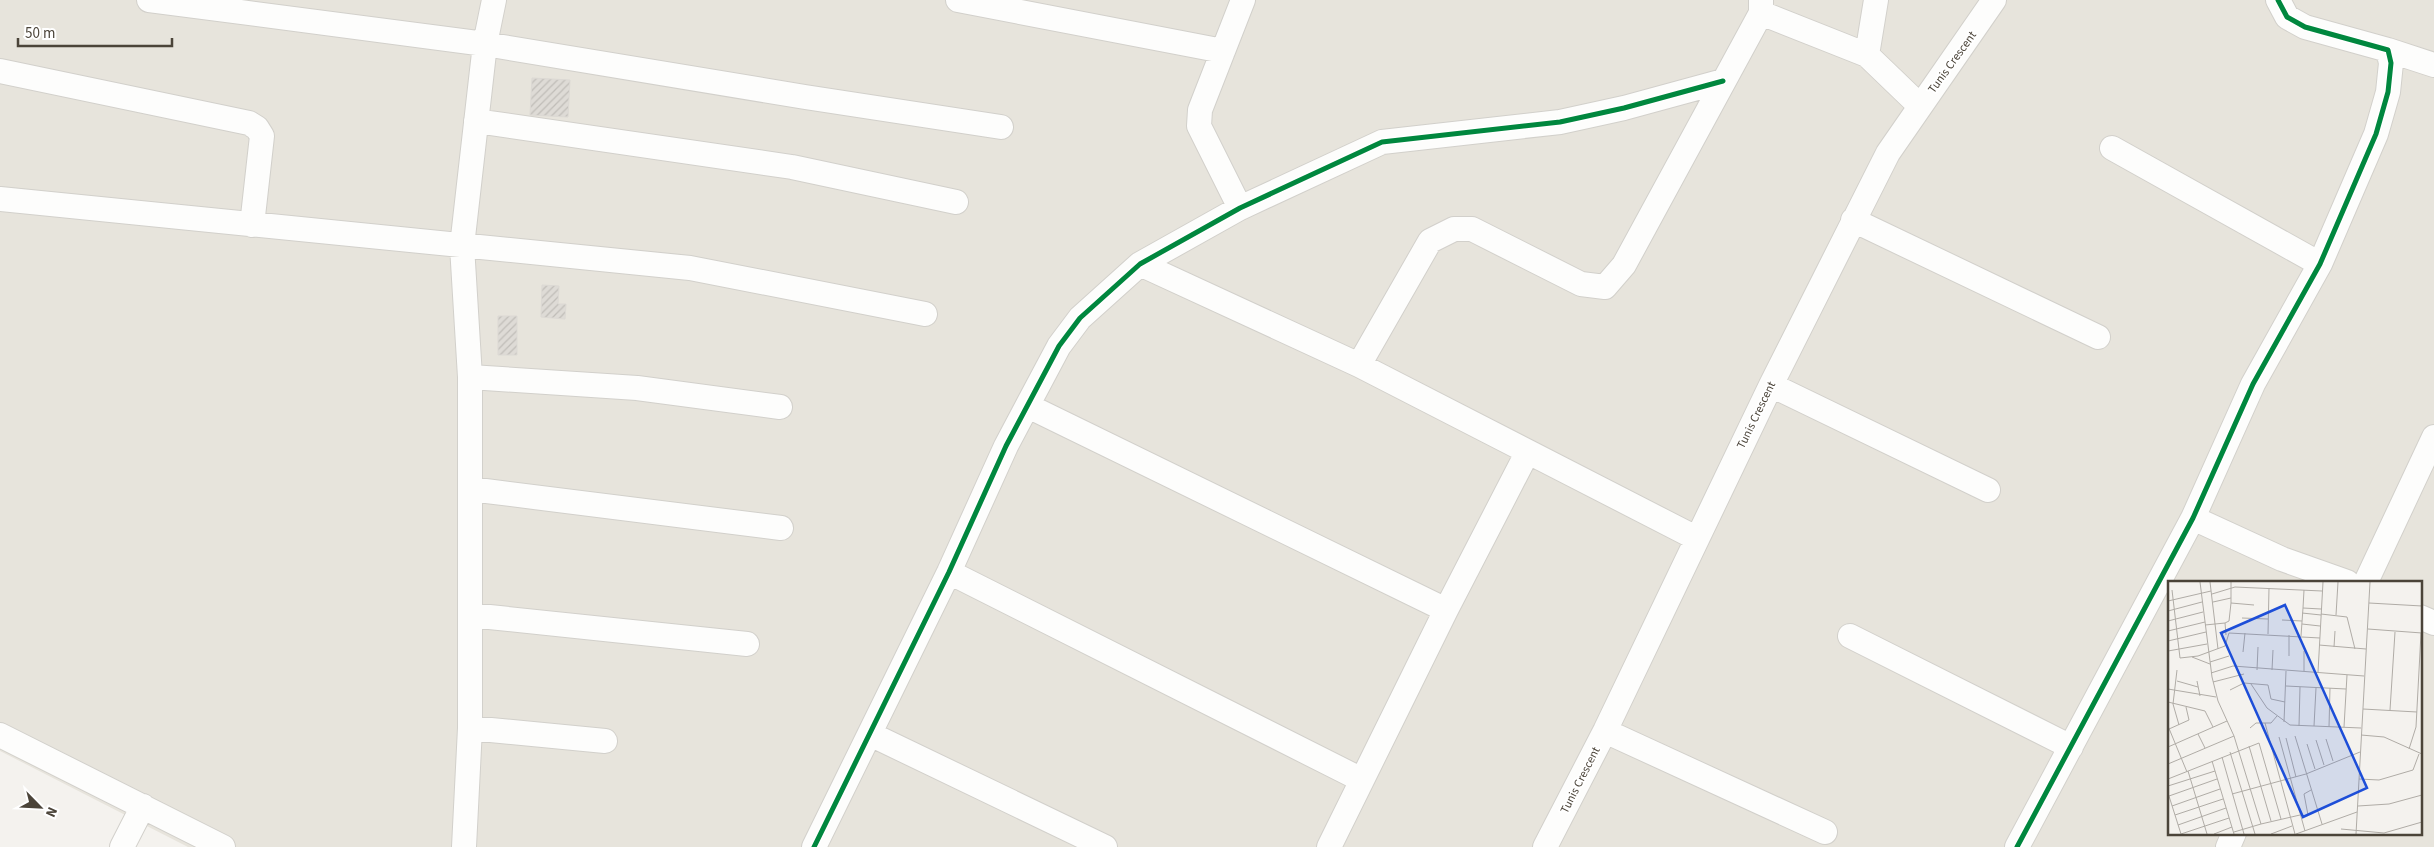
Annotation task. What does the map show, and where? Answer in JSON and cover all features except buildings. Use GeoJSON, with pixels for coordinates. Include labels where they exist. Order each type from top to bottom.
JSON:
{"type":"FeatureCollection","features":[{"type":"Feature","properties":{"kind":"street"},"geometry":{"type":"LineString","coordinates":[[149,0],[485,44],[1002,127]]}},
{"type":"Feature","properties":{"kind":"street"},"geometry":{"type":"LineString","coordinates":[[464,847],[470,728],[470,377],[462,246],[485,44],[494,0]]}},
{"type":"Feature","properties":{"kind":"street"},"geometry":{"type":"LineString","coordinates":[[958,0],[1223,51]]}},
{"type":"Feature","properties":{"kind":"street"},"geometry":{"type":"LineString","coordinates":[[1240,208],[1199,126],[1200,110],[1244,0]]}},
{"type":"Feature","properties":{"kind":"street"},"geometry":{"type":"LineString","coordinates":[[1867,55],[1876,0]]}},
{"type":"Feature","properties":{"kind":"street","name":"Tunis Crescent"},"geometry":{"type":"LineString","coordinates":[[1545,847],[1605,731],[1696,538],[1888,153],[1994,0]]}},
{"type":"Feature","properties":{"kind":"street"},"geometry":{"type":"LineString","coordinates":[[2278,0],[2288,17],[2305,27],[2434,65]]}},
{"type":"Feature","properties":{"kind":"street"},"geometry":{"type":"LineString","coordinates":[[1359,365],[1430,241],[1454,229],[1472,229],[1581,284],[1605,287],[1624,265],[1724,81],[1761,6],[1867,55],[1920,106]]}},
{"type":"Feature","properties":{"kind":"street"},"geometry":{"type":"LineString","coordinates":[[2017,847],[2193,518],[2253,384],[2320,264],[2376,134],[2388,92],[2391,63],[2388,50]]}},
{"type":"Feature","properties":{"kind":"street"},"geometry":{"type":"LineString","coordinates":[[0,71],[249,123],[258,128],[262,136],[252,224]]}},
{"type":"Feature","properties":{"kind":"street"},"geometry":{"type":"LineString","coordinates":[[814,847],[949,572],[1006,446],[1059,346],[1080,318],[1140,264],[1240,208],[1382,142],[1560,122],[1624,108],[1724,81]]}},
{"type":"Feature","properties":{"kind":"street"},"geometry":{"type":"LineString","coordinates":[[476,121],[792,167],[956,202]]}},
{"type":"Feature","properties":{"kind":"street"},"geometry":{"type":"LineString","coordinates":[[2112,148],[2320,264]]}},
{"type":"Feature","properties":{"kind":"street"},"geometry":{"type":"LineString","coordinates":[[0,199],[690,268],[925,314]]}},
{"type":"Feature","properties":{"kind":"street"},"geometry":{"type":"LineString","coordinates":[[1853,220],[2098,337]]}},
{"type":"Feature","properties":{"kind":"street"},"geometry":{"type":"LineString","coordinates":[[1140,264],[1359,365],[1527,453],[1696,538]]}},
{"type":"Feature","properties":{"kind":"street"},"geometry":{"type":"LineString","coordinates":[[470,377],[637,388],[780,407]]}},
{"type":"Feature","properties":{"kind":"street"},"geometry":{"type":"LineString","coordinates":[[1771,385],[1988,490]]}},
{"type":"Feature","properties":{"kind":"street"},"geometry":{"type":"LineString","coordinates":[[1028,406],[1446,610]]}},
{"type":"Feature","properties":{"kind":"street"},"geometry":{"type":"LineString","coordinates":[[2366,581],[2434,436]]}},
{"type":"Feature","properties":{"kind":"street"},"geometry":{"type":"LineString","coordinates":[[1329,847],[1446,610],[1527,453]]}},
{"type":"Feature","properties":{"kind":"street"},"geometry":{"type":"LineString","coordinates":[[470,489],[781,528]]}},
{"type":"Feature","properties":{"kind":"street"},"geometry":{"type":"LineString","coordinates":[[2193,518],[2282,559],[2344,581]]}},
{"type":"Feature","properties":{"kind":"street"},"geometry":{"type":"LineString","coordinates":[[949,572],[1362,780]]}},
{"type":"Feature","properties":{"kind":"street"},"geometry":{"type":"LineString","coordinates":[[470,615],[747,644]]}},
{"type":"Feature","properties":{"kind":"street"},"geometry":{"type":"LineString","coordinates":[[2422,618],[2434,624]]}},
{"type":"Feature","properties":{"kind":"street"},"geometry":{"type":"LineString","coordinates":[[1850,636],[2071,747]]}},
{"type":"Feature","properties":{"kind":"street"},"geometry":{"type":"LineString","coordinates":[[470,728],[605,741]]}},
{"type":"Feature","properties":{"kind":"street"},"geometry":{"type":"LineString","coordinates":[[1605,731],[1825,832]]}},
{"type":"Feature","properties":{"kind":"street"},"geometry":{"type":"LineString","coordinates":[[870,734],[1106,847]]}},
{"type":"Feature","properties":{"kind":"street"},"geometry":{"type":"LineString","coordinates":[[0,735],[223,847]]}},
{"type":"Feature","properties":{"kind":"street"},"geometry":{"type":"LineString","coordinates":[[122,847],[143,806]]}},
{"type":"Feature","properties":{"kind":"street"},"geometry":{"type":"LineString","coordinates":[[2228,847],[2234,834]]}},
{"type":"Feature","properties":{"kind":"shaded area"},"geometry":{"type":"Polygon","coordinates":[[[0,0],[2434,0],[2434,847],[188,847],[0,751],[0,0]]]}},
{"type":"Feature","properties":{"kind":"cycle path"},"geometry":{"type":"LineString","coordinates":[[2017,847],[2193,518],[2253,384],[2320,264],[2376,134],[2388,92],[2391,63],[2388,50],[2305,27],[2287,17],[2278,0]]}},
{"type":"Feature","properties":{"kind":"cycle path"},"geometry":{"type":"LineString","coordinates":[[814,847],[949,572],[1006,446],[1059,346],[1080,318],[1140,264],[1240,208],[1382,142],[1560,122],[1624,108],[1723,81]]}}]}
